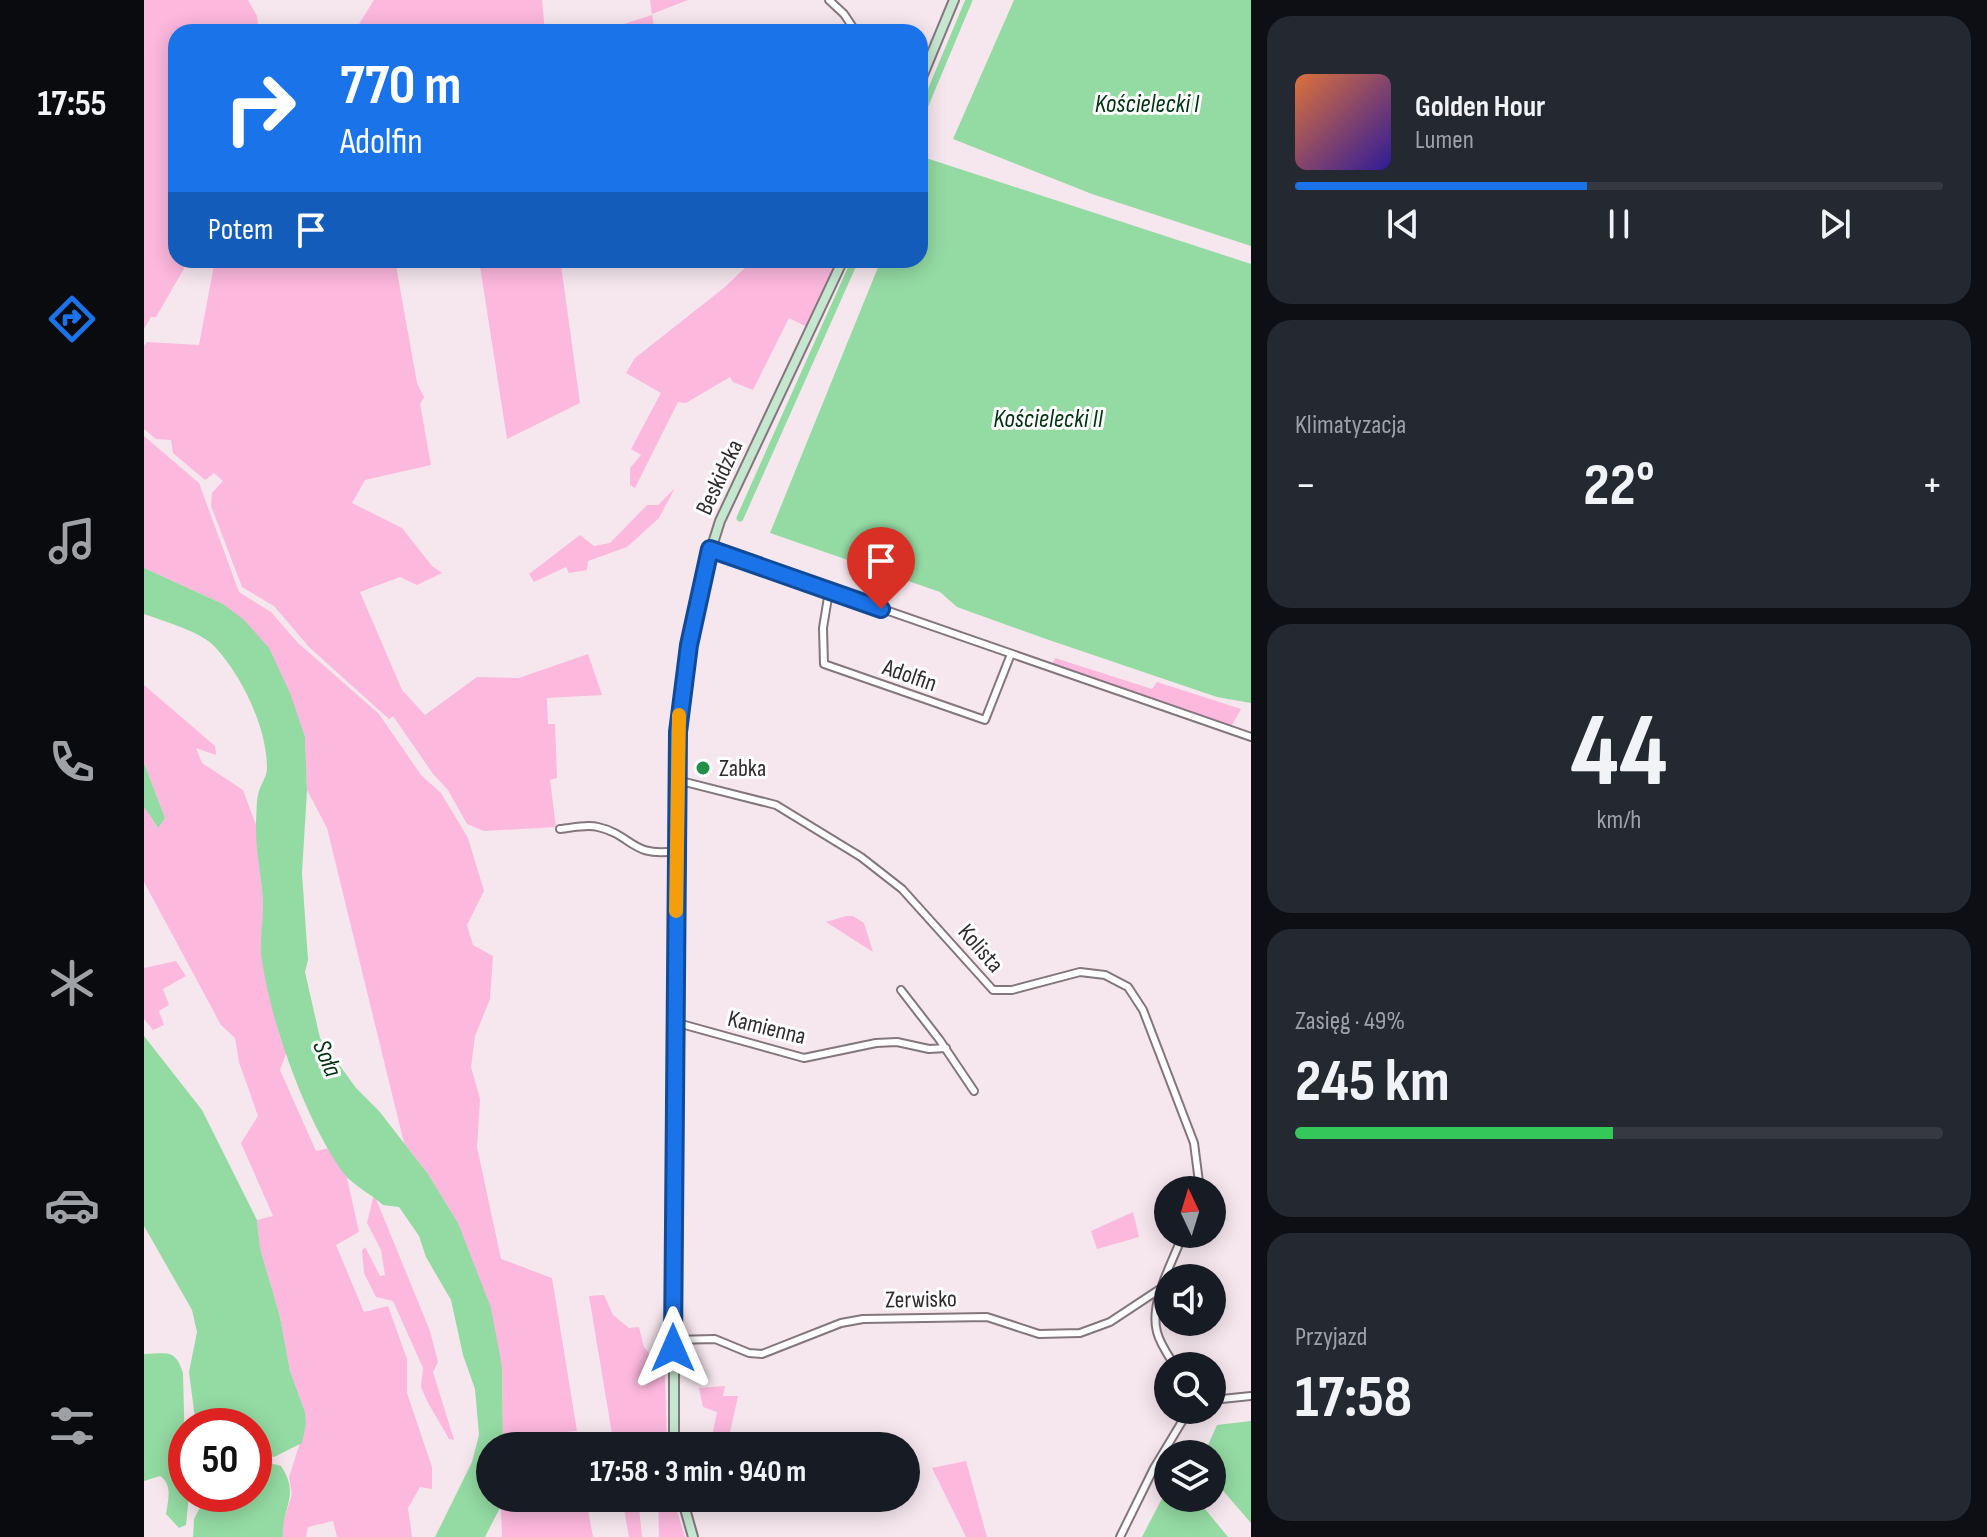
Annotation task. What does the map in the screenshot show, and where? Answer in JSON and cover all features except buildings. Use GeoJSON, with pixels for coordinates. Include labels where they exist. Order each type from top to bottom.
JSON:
{"type":"FeatureCollection","features":[{"type":"Feature","properties":{"kind":"main road"},"geometry":{"type":"LineString","coordinates":[[928,63],[954,0]]}},
{"type":"Feature","properties":{"kind":"main road","name":"Beskidzka"},"geometry":{"type":"LineString","coordinates":[[674,1432],[674,1022],[677,780],[682,686],[694,612],[710,549],[732,495],[839,268]]}},
{"type":"Feature","properties":{"kind":"main road"},"geometry":{"type":"LineString","coordinates":[[686,1512],[693,1537]]}},
{"type":"Feature","properties":{"kind":"street"},"geometry":{"type":"LineString","coordinates":[[829,0],[849,24]]}},
{"type":"Feature","properties":{"kind":"street"},"geometry":{"type":"LineString","coordinates":[[710,549],[1251,737]]}},
{"type":"Feature","properties":{"kind":"street","name":"Adolfin"},"geometry":{"type":"LineString","coordinates":[[829,591],[823,628],[824,664],[985,720],[1011,654]]}},
{"type":"Feature","properties":{"kind":"street","name":"Kolista"},"geometry":{"type":"LineString","coordinates":[[677,780],[776,805],[861,857],[902,889],[993,990],[1012,990],[1080,972],[1105,975],[1128,987],[1143,1010],[1194,1143],[1198,1176]]}},
{"type":"Feature","properties":{"kind":"street"},"geometry":{"type":"LineString","coordinates":[[560,829],[589,825],[602,828],[641,851],[676,851]]}},
{"type":"Feature","properties":{"kind":"street"},"geometry":{"type":"LineString","coordinates":[[901,990],[946,1048],[974,1091]]}},
{"type":"Feature","properties":{"kind":"street","name":"Kamienna"},"geometry":{"type":"LineString","coordinates":[[674,1022],[804,1058],[876,1043],[897,1042],[929,1049],[946,1048]]}},
{"type":"Feature","properties":{"kind":"street","name":"Zerwisko"},"geometry":{"type":"LineString","coordinates":[[673,1340],[715,1339],[749,1353],[762,1354],[845,1322],[880,1318],[987,1317],[1034,1333],[1069,1335],[1104,1325],[1154,1293]]}},
{"type":"Feature","properties":{"kind":"street"},"geometry":{"type":"LineString","coordinates":[[1226,1399],[1251,1396]]}},
{"type":"Feature","properties":{"kind":"street"},"geometry":{"type":"LineString","coordinates":[[1120,1537],[1154,1468],[1181,1424]]}},
{"type":"Feature","properties":{"kind":"shaded area"},"geometry":{"type":"Polygon","coordinates":[[[144,0],[248,0],[258,24],[168,24],[168,268],[184,268],[156,317],[151,317],[144,329],[144,0]]]}},
{"type":"Feature","properties":{"kind":"shaded area"},"geometry":{"type":"Polygon","coordinates":[[[374,0],[542,0],[544,24],[359,24],[374,0]]]}},
{"type":"Feature","properties":{"kind":"shaded area"},"geometry":{"type":"Polygon","coordinates":[[[650,0],[688,0],[652,14],[654,24],[624,24],[652,15],[650,0]]]}},
{"type":"Feature","properties":{"kind":"shaded area"},"geometry":{"type":"Polygon","coordinates":[[[213,268],[396,268],[417,383],[424,397],[420,404],[431,465],[365,480],[352,503],[402,528],[432,566],[442,573],[417,585],[400,577],[360,592],[402,690],[425,715],[477,677],[519,678],[588,654],[602,695],[547,698],[548,724],[555,724],[557,778],[550,780],[556,827],[484,831],[467,824],[448,790],[433,774],[393,716],[389,719],[309,647],[274,606],[242,587],[211,506],[212,493],[223,481],[214,473],[205,480],[173,453],[171,440],[156,439],[144,429],[144,346],[147,342],[199,345],[213,268]]]}},
{"type":"Feature","properties":{"kind":"shaded area"},"geometry":{"type":"Polygon","coordinates":[[[480,268],[561,268],[580,403],[507,439],[480,268]]]}},
{"type":"Feature","properties":{"kind":"shaded area"},"geometry":{"type":"Polygon","coordinates":[[[745,268],[834,268],[807,327],[789,318],[753,390],[733,382],[730,377],[686,403],[678,402],[635,488],[630,485],[630,468],[641,455],[631,449],[661,393],[626,373],[635,358],[745,268]]]}},
{"type":"Feature","properties":{"kind":"shaded area"},"geometry":{"type":"Polygon","coordinates":[[[144,436],[199,483],[239,592],[271,612],[297,642],[379,714],[421,775],[441,793],[468,838],[484,891],[467,925],[473,945],[493,956],[490,999],[475,1036],[471,1067],[480,1099],[477,1147],[501,1259],[552,1278],[577,1431],[503,1432],[502,1367],[458,1223],[428,1174],[404,1143],[327,828],[307,790],[305,737],[223,604],[144,568],[144,436]]]}},
{"type":"Feature","properties":{"kind":"shaded area"},"geometry":{"type":"Polygon","coordinates":[[[675,488],[659,518],[627,547],[588,561],[587,570],[569,573],[566,567],[534,582],[529,574],[580,535],[594,546],[610,543],[647,505],[658,505],[675,488]]]}},
{"type":"Feature","properties":{"kind":"shaded area"},"geometry":{"type":"Polygon","coordinates":[[[1055,658],[1152,689],[1157,682],[1241,709],[1231,727],[1052,665],[1055,658]]]}},
{"type":"Feature","properties":{"kind":"shaded area"},"geometry":{"type":"Polygon","coordinates":[[[144,685],[215,746],[216,755],[196,748],[202,763],[243,790],[256,825],[263,905],[262,958],[287,1051],[280,1070],[316,1151],[329,1148],[347,1178],[359,1232],[336,1245],[364,1312],[388,1306],[407,1359],[407,1393],[432,1467],[432,1489],[420,1487],[408,1508],[412,1537],[337,1537],[333,1521],[308,1527],[306,1537],[283,1537],[282,1526],[292,1494],[289,1477],[306,1424],[260,1248],[257,1220],[273,1216],[241,1143],[258,1116],[239,1062],[235,1038],[221,1025],[144,882],[144,807],[157,827],[165,818],[144,763],[144,685]]]}},
{"type":"Feature","properties":{"kind":"shaded area"},"geometry":{"type":"Polygon","coordinates":[[[853,916],[864,923],[873,952],[826,922],[853,916]]]}},
{"type":"Feature","properties":{"kind":"shaded area"},"geometry":{"type":"Polygon","coordinates":[[[176,961],[186,976],[163,989],[169,1005],[159,1011],[164,1025],[153,1030],[144,1019],[144,968],[176,961]]]}},
{"type":"Feature","properties":{"kind":"shaded area"},"geometry":{"type":"Polygon","coordinates":[[[374,1194],[430,1331],[438,1362],[433,1372],[454,1440],[449,1439],[427,1401],[421,1387],[423,1368],[393,1301],[376,1297],[364,1273],[362,1251],[365,1247],[380,1276],[385,1275],[381,1250],[367,1223],[374,1194]]]}},
{"type":"Feature","properties":{"kind":"shaded area"},"geometry":{"type":"Polygon","coordinates":[[[1133,1212],[1139,1237],[1097,1249],[1091,1231],[1133,1212]]]}},
{"type":"Feature","properties":{"kind":"shaded area"},"geometry":{"type":"Polygon","coordinates":[[[604,1295],[613,1315],[629,1328],[639,1327],[644,1347],[665,1375],[667,1432],[612,1432],[589,1296],[604,1295]]]}},
{"type":"Feature","properties":{"kind":"shaded area"},"geometry":{"type":"Polygon","coordinates":[[[725,1386],[723,1396],[738,1396],[730,1432],[713,1432],[717,1412],[703,1407],[699,1388],[725,1386]]]}},
{"type":"Feature","properties":{"kind":"shaded area"},"geometry":{"type":"Polygon","coordinates":[[[966,1461],[987,1537],[966,1537],[932,1468],[966,1461]]]}},
{"type":"Feature","properties":{"kind":"shaded area"},"geometry":{"type":"Polygon","coordinates":[[[501,1512],[589,1512],[593,1537],[502,1537],[501,1512]]]}},
{"type":"Feature","properties":{"kind":"shaded area"},"geometry":{"type":"Polygon","coordinates":[[[625,1512],[639,1512],[642,1537],[629,1537],[625,1512]]]}},
{"type":"Feature","properties":{"kind":"shaded area"},"geometry":{"type":"Polygon","coordinates":[[[658,1512],[677,1512],[685,1537],[659,1537],[658,1512]]]}},
{"type":"Feature","properties":{"kind":"water","name":"Kościelecki I"},"geometry":{"type":"Polygon","coordinates":[[[1014,0],[1251,0],[1251,246],[1092,194],[953,139],[1014,0]]]}},
{"type":"Feature","properties":{"kind":"water","name":"Kościelecki II"},"geometry":{"type":"Polygon","coordinates":[[[928,159],[1251,264],[1251,703],[1217,697],[1049,640],[957,607],[940,592],[770,533],[878,268],[928,268],[928,159]]]}},
{"type":"Feature","properties":{"kind":"water","name":"Soła"},"geometry":{"type":"Polygon","coordinates":[[[144,568],[223,604],[244,620],[269,648],[290,693],[305,737],[307,790],[302,873],[308,960],[305,972],[320,1038],[356,1088],[379,1111],[428,1174],[458,1223],[491,1308],[502,1367],[503,1432],[479,1432],[475,1389],[463,1355],[451,1300],[426,1257],[419,1236],[399,1207],[383,1205],[345,1175],[317,1129],[282,1043],[261,954],[263,906],[256,821],[258,794],[267,768],[263,736],[251,703],[235,673],[209,642],[192,632],[144,614],[144,568]]]}},
{"type":"Feature","properties":{"kind":"water"},"geometry":{"type":"Polygon","coordinates":[[[144,763],[165,818],[158,828],[144,807],[144,763]]]}},
{"type":"Feature","properties":{"kind":"water"},"geometry":{"type":"Polygon","coordinates":[[[144,1036],[202,1110],[257,1220],[260,1248],[280,1317],[290,1371],[305,1412],[302,1443],[272,1456],[272,1408],[194,1408],[189,1372],[197,1332],[192,1310],[144,1226],[144,1036]]]}},
{"type":"Feature","properties":{"kind":"water"},"geometry":{"type":"Polygon","coordinates":[[[164,1353],[177,1359],[183,1373],[184,1408],[168,1408],[168,1488],[160,1476],[144,1481],[144,1354],[164,1353]]]}},
{"type":"Feature","properties":{"kind":"water"},"geometry":{"type":"Polygon","coordinates":[[[1251,1421],[1251,1523],[1226,1494],[1226,1440],[1210,1440],[1217,1425],[1251,1421]]]}},
{"type":"Feature","properties":{"kind":"water"},"geometry":{"type":"Polygon","coordinates":[[[476,1447],[476,1512],[498,1512],[485,1537],[435,1537],[472,1462],[476,1447]]]}},
{"type":"Feature","properties":{"kind":"water"},"geometry":{"type":"Polygon","coordinates":[[[272,1464],[281,1466],[287,1476],[290,1494],[283,1537],[193,1537],[198,1512],[272,1512],[272,1464]]]}},
{"type":"Feature","properties":{"kind":"water"},"geometry":{"type":"Polygon","coordinates":[[[168,1500],[168,1512],[187,1512],[186,1525],[179,1528],[166,1514],[168,1500]]]}},
{"type":"Feature","properties":{"kind":"water"},"geometry":{"type":"Polygon","coordinates":[[[1155,1512],[1207,1512],[1228,1537],[1142,1537],[1155,1512]]]}},
{"type":"Feature","properties":{"kind":"waterway"},"geometry":{"type":"LineString","coordinates":[[928,98],[969,0]]}},
{"type":"Feature","properties":{"kind":"waterway"},"geometry":{"type":"LineString","coordinates":[[740,518],[851,268]]}},
{"type":"Feature","properties":{"kind":"slow traffic"},"geometry":{"type":"LineString","coordinates":[[676,911],[679,715]]}},
{"type":"Feature","properties":{"kind":"place","name":"Zabka"},"geometry":{"type":"Point","coordinates":[703,768]}},
{"type":"Feature","properties":{"kind":"route"},"geometry":{"type":"LineString","coordinates":[[673,1348],[678,732],[694,612],[710,549],[881,609]]}}]}
